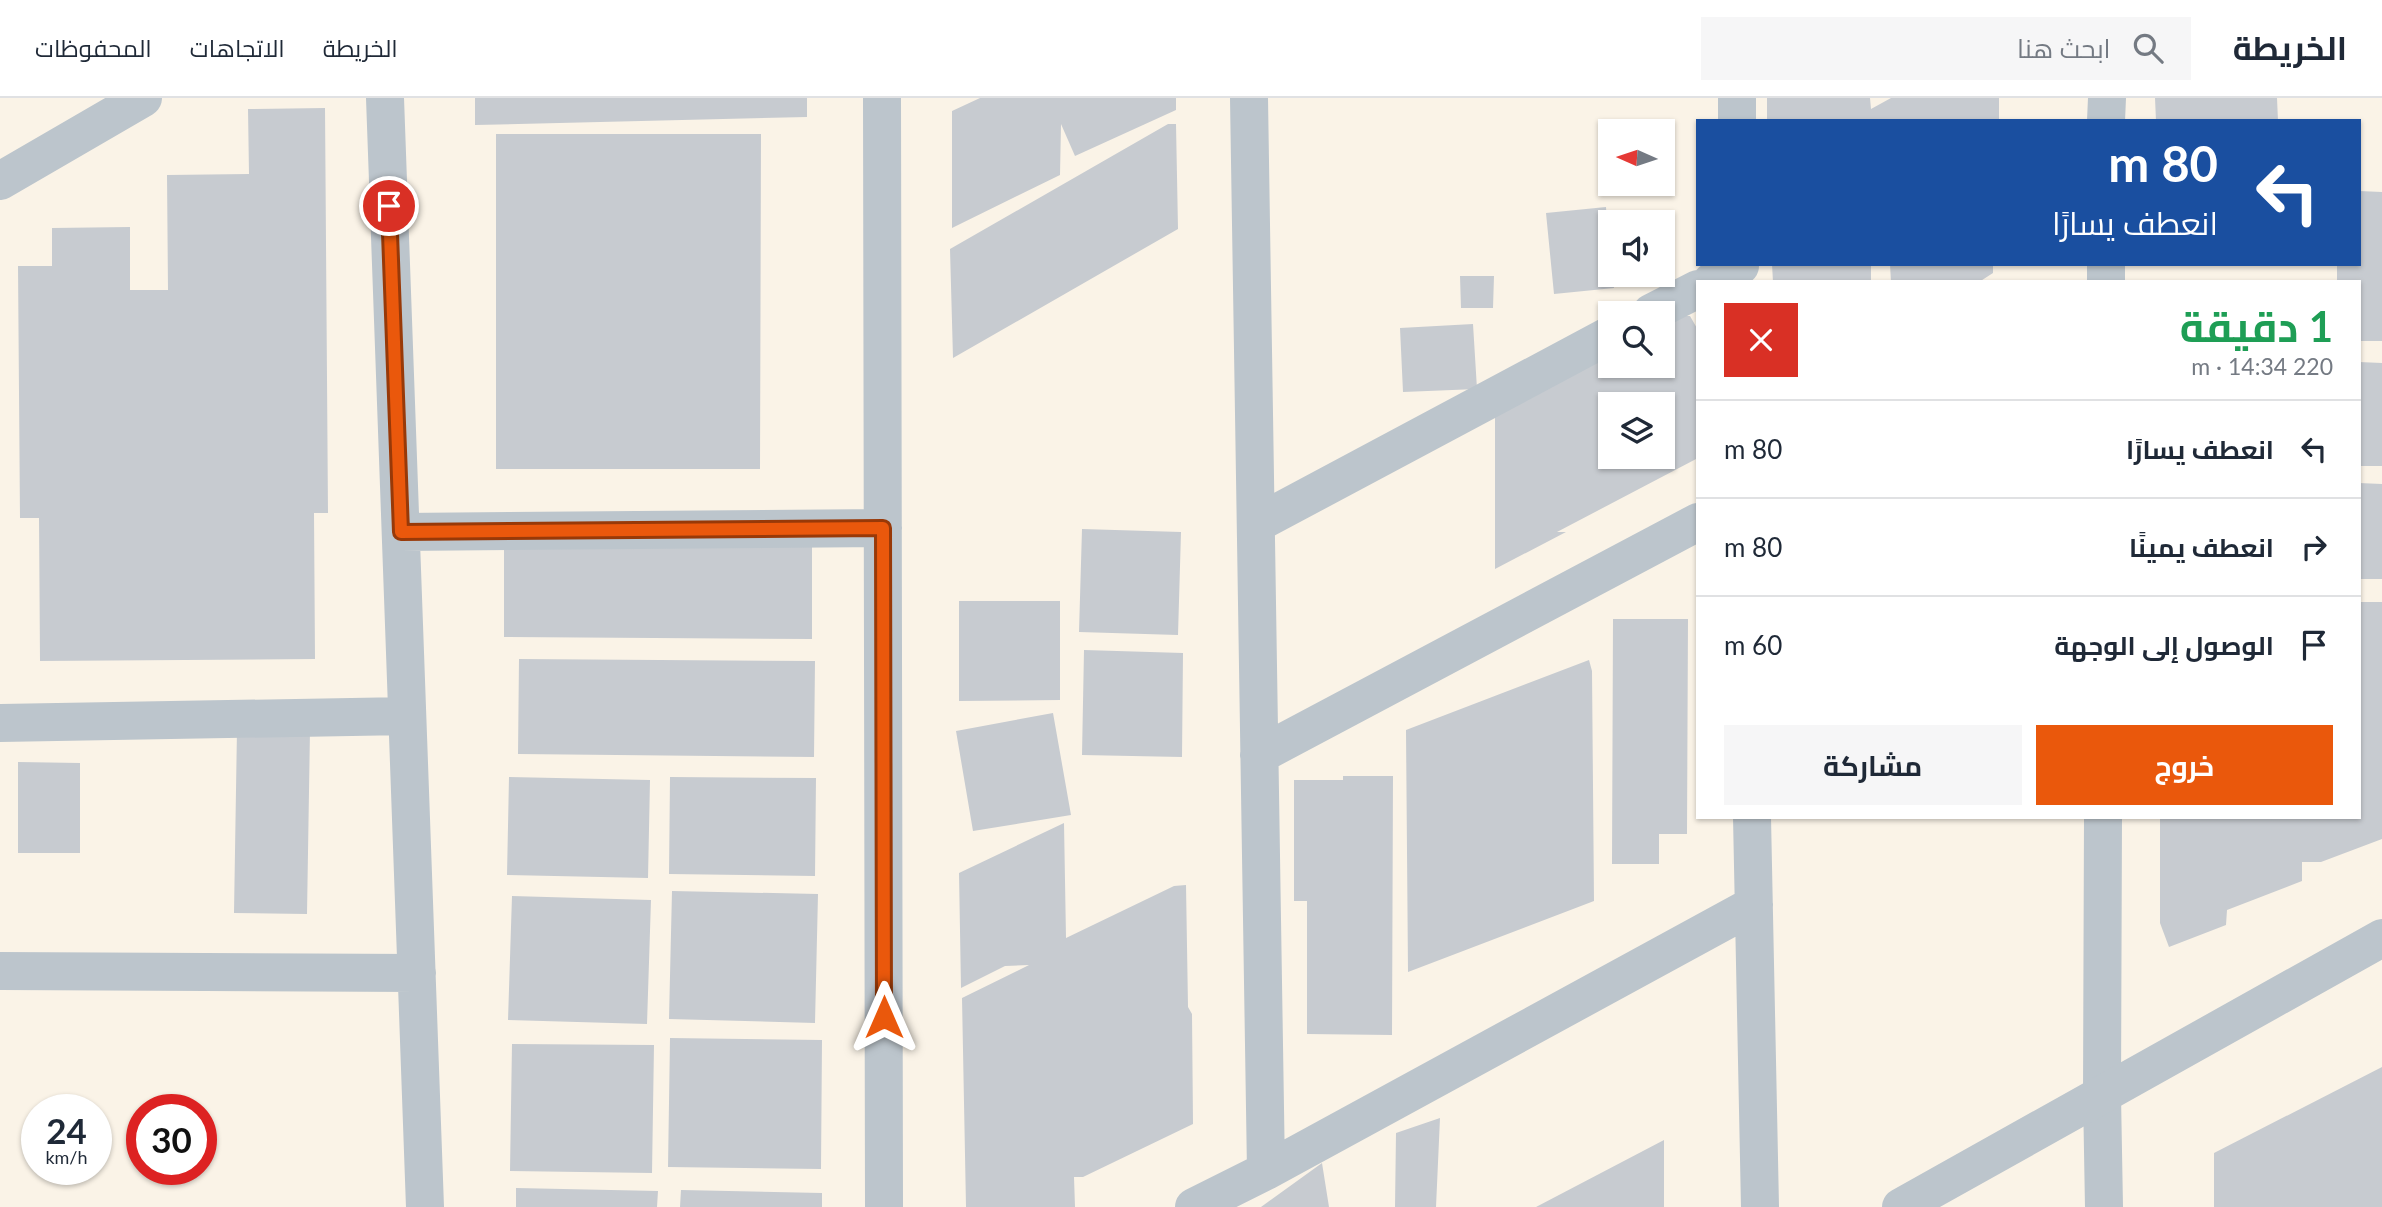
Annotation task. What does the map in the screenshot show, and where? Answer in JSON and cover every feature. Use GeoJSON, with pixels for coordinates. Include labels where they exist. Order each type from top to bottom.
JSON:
{"type":"FeatureCollection","features":[{"type":"Feature","properties":{"kind":"street"},"geometry":{"type":"LineString","coordinates":[[0,181],[143,98]]}},
{"type":"Feature","properties":{"kind":"street"},"geometry":{"type":"LineString","coordinates":[[385,98],[425,1207]]}},
{"type":"Feature","properties":{"kind":"street"},"geometry":{"type":"LineString","coordinates":[[882,98],[884,1207]]}},
{"type":"Feature","properties":{"kind":"street"},"geometry":{"type":"LineString","coordinates":[[1249,98],[1266,1171]]}},
{"type":"Feature","properties":{"kind":"street"},"geometry":{"type":"LineString","coordinates":[[1737,98],[1737,119]]}},
{"type":"Feature","properties":{"kind":"street"},"geometry":{"type":"LineString","coordinates":[[2106,98],[2106,119]]}},
{"type":"Feature","properties":{"kind":"street"},"geometry":{"type":"LineString","coordinates":[[1674,301],[1696,290]]}},
{"type":"Feature","properties":{"kind":"street"},"geometry":{"type":"LineString","coordinates":[[1256,524],[1598,341]]}},
{"type":"Feature","properties":{"kind":"street"},"geometry":{"type":"LineString","coordinates":[[1259,755],[1696,523]]}},
{"type":"Feature","properties":{"kind":"street"},"geometry":{"type":"LineString","coordinates":[[401,532],[883,528]]}},
{"type":"Feature","properties":{"kind":"street"},"geometry":{"type":"LineString","coordinates":[[0,723],[408,716]]}},
{"type":"Feature","properties":{"kind":"street"},"geometry":{"type":"LineString","coordinates":[[1752,819],[1760,1207]]}},
{"type":"Feature","properties":{"kind":"street"},"geometry":{"type":"LineString","coordinates":[[2103,819],[2104,1207]]}},
{"type":"Feature","properties":{"kind":"street"},"geometry":{"type":"LineString","coordinates":[[1194,1207],[1266,1171],[1754,905]]}},
{"type":"Feature","properties":{"kind":"street"},"geometry":{"type":"LineString","coordinates":[[1901,1207],[2382,938]]}},
{"type":"Feature","properties":{"kind":"street"},"geometry":{"type":"LineString","coordinates":[[0,971],[417,973]]}},
{"type":"Feature","properties":{"kind":"shaded area"},"geometry":{"type":"Polygon","coordinates":[[[0,98],[2382,98],[2382,1207],[0,1207],[0,98]]]}},
{"type":"Feature","properties":{"kind":"building"},"geometry":{"type":"Polygon","coordinates":[[[475,98],[807,98],[807,117],[475,125],[475,98]]]}},
{"type":"Feature","properties":{"kind":"building"},"geometry":{"type":"Polygon","coordinates":[[[980,98],[1176,98],[1176,110],[1075,156],[1061,124],[1060,175],[952,228],[952,111],[980,98]]]}},
{"type":"Feature","properties":{"kind":"building"},"geometry":{"type":"Polygon","coordinates":[[[1767,98],[1870,98],[1871,109],[1891,98],[1999,98],[1999,119],[1767,119],[1767,98]]]}},
{"type":"Feature","properties":{"kind":"building"},"geometry":{"type":"Polygon","coordinates":[[[2155,98],[2277,98],[2278,119],[2156,119],[2155,98]]]}},
{"type":"Feature","properties":{"kind":"building"},"geometry":{"type":"Polygon","coordinates":[[[325,108],[328,513],[314,513],[315,659],[40,661],[39,518],[20,518],[18,266],[52,266],[52,228],[130,227],[130,290],[168,290],[167,175],[249,174],[248,109],[325,108]]]}},
{"type":"Feature","properties":{"kind":"building"},"geometry":{"type":"Polygon","coordinates":[[[1168,124],[1176,124],[1178,229],[953,358],[950,249],[1168,124]]]}},
{"type":"Feature","properties":{"kind":"building"},"geometry":{"type":"Polygon","coordinates":[[[496,134],[761,134],[760,469],[496,469],[496,134]]]}},
{"type":"Feature","properties":{"kind":"building"},"geometry":{"type":"Polygon","coordinates":[[[2361,191],[2382,192],[2382,341],[2361,341],[2361,280],[2337,280],[2337,266],[2361,266],[2361,191]]]}},
{"type":"Feature","properties":{"kind":"building"},"geometry":{"type":"Polygon","coordinates":[[[1606,207],[1606,210],[1598,210],[1598,287],[1614,288],[1554,294],[1546,213],[1606,207]]]}},
{"type":"Feature","properties":{"kind":"building"},"geometry":{"type":"Polygon","coordinates":[[[1772,266],[1871,266],[1871,280],[1773,280],[1772,266]]]}},
{"type":"Feature","properties":{"kind":"building"},"geometry":{"type":"Polygon","coordinates":[[[1890,266],[1993,266],[1993,273],[1982,280],[1891,280],[1890,266]]]}},
{"type":"Feature","properties":{"kind":"building"},"geometry":{"type":"Polygon","coordinates":[[[1460,276],[1494,276],[1493,308],[1461,308],[1460,276]]]}},
{"type":"Feature","properties":{"kind":"building"},"geometry":{"type":"Polygon","coordinates":[[[1690,316],[1696,326],[1696,459],[1557,532],[1566,532],[1495,569],[1495,413],[1598,361],[1598,378],[1675,378],[1675,320],[1690,316]]]}},
{"type":"Feature","properties":{"kind":"building"},"geometry":{"type":"Polygon","coordinates":[[[1473,324],[1477,389],[1403,392],[1400,328],[1473,324]]]}},
{"type":"Feature","properties":{"kind":"building"},"geometry":{"type":"Polygon","coordinates":[[[2361,362],[2382,363],[2382,466],[2361,466],[2361,362]]]}},
{"type":"Feature","properties":{"kind":"building"},"geometry":{"type":"Polygon","coordinates":[[[2361,483],[2382,484],[2382,579],[2361,579],[2361,483]]]}},
{"type":"Feature","properties":{"kind":"building"},"geometry":{"type":"Polygon","coordinates":[[[1082,529],[1181,532],[1178,635],[1079,632],[1082,529]]]}},
{"type":"Feature","properties":{"kind":"building"},"geometry":{"type":"Polygon","coordinates":[[[504,539],[812,540],[812,639],[504,637],[504,539]]]}},
{"type":"Feature","properties":{"kind":"building"},"geometry":{"type":"Polygon","coordinates":[[[959,601],[1060,601],[1060,700],[959,701],[959,601]]]}},
{"type":"Feature","properties":{"kind":"building"},"geometry":{"type":"Polygon","coordinates":[[[2361,602],[2382,602],[2382,839],[2321,862],[2302,862],[2302,881],[2227,910],[2226,925],[2169,947],[2160,923],[2160,819],[2361,819],[2361,602]]]}},
{"type":"Feature","properties":{"kind":"building"},"geometry":{"type":"Polygon","coordinates":[[[1613,619],[1688,619],[1687,834],[1659,834],[1659,864],[1612,864],[1613,619]]]}},
{"type":"Feature","properties":{"kind":"building"},"geometry":{"type":"Polygon","coordinates":[[[1084,650],[1183,653],[1182,757],[1082,755],[1084,650]]]}},
{"type":"Feature","properties":{"kind":"building"},"geometry":{"type":"Polygon","coordinates":[[[519,659],[815,661],[814,757],[518,754],[519,659]]]}},
{"type":"Feature","properties":{"kind":"building"},"geometry":{"type":"Polygon","coordinates":[[[1589,660],[1592,671],[1594,901],[1408,972],[1406,730],[1589,660]]]}},
{"type":"Feature","properties":{"kind":"building"},"geometry":{"type":"Polygon","coordinates":[[[1053,713],[1071,815],[973,831],[956,731],[1053,713]]]}},
{"type":"Feature","properties":{"kind":"building"},"geometry":{"type":"Polygon","coordinates":[[[237,729],[310,730],[307,914],[234,913],[237,729]]]}},
{"type":"Feature","properties":{"kind":"building"},"geometry":{"type":"Polygon","coordinates":[[[18,762],[80,763],[80,853],[18,853],[18,762]]]}},
{"type":"Feature","properties":{"kind":"building"},"geometry":{"type":"Polygon","coordinates":[[[1343,776],[1393,776],[1392,1035],[1307,1034],[1307,901],[1294,901],[1294,780],[1343,780],[1343,776]]]}},
{"type":"Feature","properties":{"kind":"building"},"geometry":{"type":"Polygon","coordinates":[[[509,777],[650,780],[648,878],[507,875],[509,777]]]}},
{"type":"Feature","properties":{"kind":"building"},"geometry":{"type":"Polygon","coordinates":[[[670,777],[816,778],[815,876],[669,874],[670,777]]]}},
{"type":"Feature","properties":{"kind":"building"},"geometry":{"type":"Polygon","coordinates":[[[1064,823],[1066,938],[1174,886],[1186,885],[1188,1007],[1192,1014],[1193,1124],[1083,1177],[1074,1177],[1075,1207],[966,1207],[962,998],[1029,965],[1005,966],[961,988],[959,873],[1064,823]]]}},
{"type":"Feature","properties":{"kind":"building"},"geometry":{"type":"Polygon","coordinates":[[[672,891],[818,894],[815,1023],[669,1019],[672,891]]]}},
{"type":"Feature","properties":{"kind":"building"},"geometry":{"type":"Polygon","coordinates":[[[512,896],[651,900],[647,1024],[508,1020],[512,896]]]}},
{"type":"Feature","properties":{"kind":"building"},"geometry":{"type":"Polygon","coordinates":[[[670,1038],[822,1040],[821,1169],[668,1167],[670,1038]]]}},
{"type":"Feature","properties":{"kind":"building"},"geometry":{"type":"Polygon","coordinates":[[[512,1044],[654,1045],[652,1173],[510,1171],[512,1044]]]}},
{"type":"Feature","properties":{"kind":"building"},"geometry":{"type":"Polygon","coordinates":[[[2382,1067],[2382,1207],[2214,1207],[2214,1153],[2382,1067]]]}},
{"type":"Feature","properties":{"kind":"building"},"geometry":{"type":"Polygon","coordinates":[[[1440,1118],[1436,1207],[1395,1207],[1396,1133],[1440,1118]]]}},
{"type":"Feature","properties":{"kind":"building"},"geometry":{"type":"Polygon","coordinates":[[[1664,1140],[1664,1207],[1536,1207],[1664,1140]]]}},
{"type":"Feature","properties":{"kind":"building"},"geometry":{"type":"Polygon","coordinates":[[[1322,1163],[1329,1207],[1261,1207],[1322,1163]]]}},
{"type":"Feature","properties":{"kind":"building"},"geometry":{"type":"Polygon","coordinates":[[[516,1188],[658,1191],[657,1207],[516,1207],[516,1188]]]}},
{"type":"Feature","properties":{"kind":"building"},"geometry":{"type":"Polygon","coordinates":[[[681,1190],[822,1193],[822,1207],[680,1207],[681,1190]]]}},
{"type":"Feature","properties":{"kind":"route"},"geometry":{"type":"LineString","coordinates":[[389,206],[401,532],[883,528],[884,1017]]}}]}
